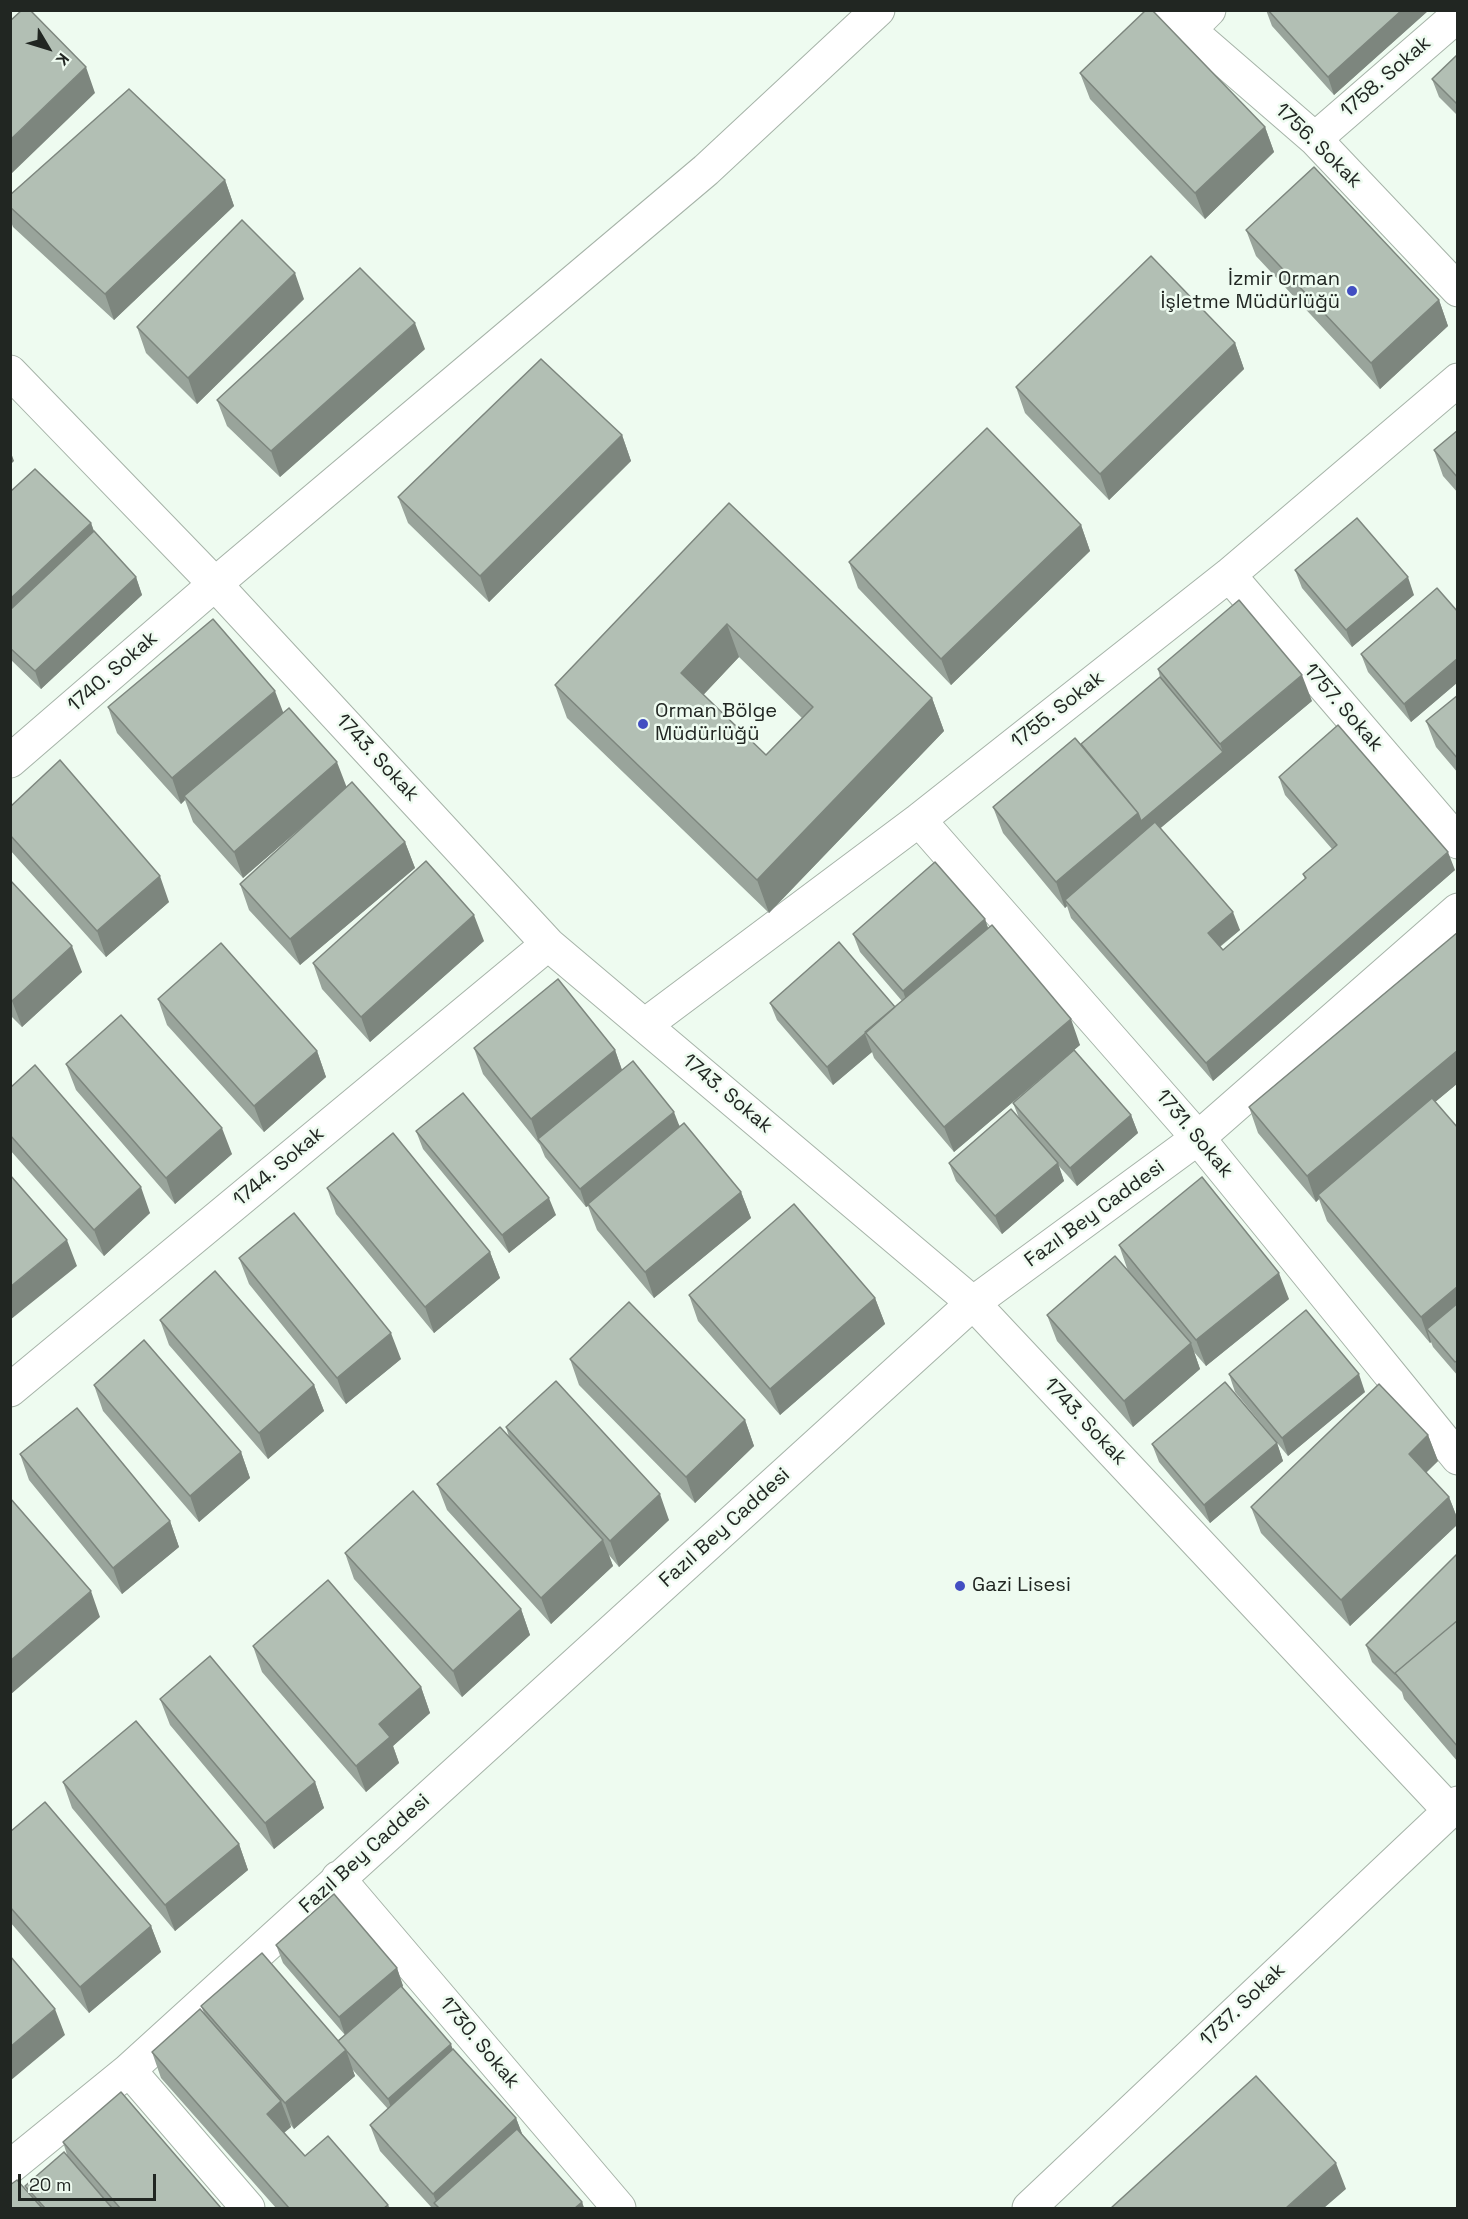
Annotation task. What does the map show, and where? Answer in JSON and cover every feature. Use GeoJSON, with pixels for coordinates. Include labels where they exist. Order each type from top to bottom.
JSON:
{"type":"FeatureCollection","features":[{"type":"Feature","properties":{"kind":"street","name":"1740. Sokak"},"geometry":{"type":"LineString","coordinates":[[10,761],[215,584],[706,170],[878,10]]}},
{"type":"Feature","properties":{"kind":"street","name":"1758. Sokak"},"geometry":{"type":"LineString","coordinates":[[1315,139],[1458,15]]}},
{"type":"Feature","properties":{"kind":"street","name":"1756. Sokak"},"geometry":{"type":"LineString","coordinates":[[1189,17],[1315,139],[1458,290]]}},
{"type":"Feature","properties":{"kind":"street","name":"1743. Sokak"},"geometry":{"type":"LineString","coordinates":[[10,372],[215,584],[548,944],[973,1303],[1453,1806]]}},
{"type":"Feature","properties":{"kind":"street","name":"1755. Sokak"},"geometry":{"type":"LineString","coordinates":[[645,1025],[919,820],[1229,575],[1458,380]]}},
{"type":"Feature","properties":{"kind":"street","name":"1757. Sokak"},"geometry":{"type":"LineString","coordinates":[[1229,575],[1458,842]]}},
{"type":"Feature","properties":{"kind":"street","name":"1731. Sokak"},"geometry":{"type":"LineString","coordinates":[[919,820],[1198,1138],[1458,1458]]}},
{"type":"Feature","properties":{"kind":"street","name":"Fazıl Bey Caddesi"},"geometry":{"type":"LineString","coordinates":[[10,2167],[129,2070],[973,1303],[1198,1138],[1458,910]]}},
{"type":"Feature","properties":{"kind":"street","name":"1744. Sokak"},"geometry":{"type":"LineString","coordinates":[[10,1390],[548,944]]}},
{"type":"Feature","properties":{"kind":"street","name":"1737. Sokak"},"geometry":{"type":"LineString","coordinates":[[1029,2208],[1453,1806]]}},
{"type":"Feature","properties":{"kind":"street","name":"1730. Sokak"},"geometry":{"type":"LineString","coordinates":[[338,1878],[619,2208]]}},
{"type":"Feature","properties":{"kind":"street"},"geometry":{"type":"LineString","coordinates":[[129,2070],[248,2208]]}},
{"type":"Feature","properties":{"kind":"building"},"geometry":{"type":"Polygon","coordinates":[[[22,10],[30,10],[86,67],[10,140],[10,21],[22,10]]]}},
{"type":"Feature","properties":{"kind":"building"},"geometry":{"type":"Polygon","coordinates":[[[1146,10],[1152,10],[1265,127],[1195,193],[1080,73],[1146,10]]]}},
{"type":"Feature","properties":{"kind":"building"},"geometry":{"type":"Polygon","coordinates":[[[1268,10],[1402,10],[1328,77],[1268,10]]]}},
{"type":"Feature","properties":{"kind":"building"},"geometry":{"type":"Polygon","coordinates":[[[1458,54],[1458,105],[1432,79],[1458,54]]]}},
{"type":"Feature","properties":{"kind":"building"},"geometry":{"type":"Polygon","coordinates":[[[129,89],[225,180],[105,294],[10,207],[10,195],[129,89]]]}},
{"type":"Feature","properties":{"kind":"building","name":"İzmir Orman İşletme Müdürlüğü"},"geometry":{"type":"Polygon","coordinates":[[[1314,167],[1439,300],[1371,363],[1246,230],[1314,167]]]}},
{"type":"Feature","properties":{"kind":"building"},"geometry":{"type":"Polygon","coordinates":[[[242,220],[295,273],[188,378],[137,327],[242,220]]]}},
{"type":"Feature","properties":{"kind":"building"},"geometry":{"type":"Polygon","coordinates":[[[1151,256],[1235,343],[1100,474],[1016,387],[1151,256]]]}},
{"type":"Feature","properties":{"kind":"building"},"geometry":{"type":"Polygon","coordinates":[[[360,268],[415,323],[271,451],[217,400],[360,268]]]}},
{"type":"Feature","properties":{"kind":"building"},"geometry":{"type":"Polygon","coordinates":[[[541,359],[622,435],[480,576],[398,497],[541,359]]]}},
{"type":"Feature","properties":{"kind":"building"},"geometry":{"type":"Polygon","coordinates":[[[987,428],[1081,525],[941,659],[849,562],[987,428]]]}},
{"type":"Feature","properties":{"kind":"building"},"geometry":{"type":"Polygon","coordinates":[[[1458,430],[1458,478],[1434,450],[1458,430]]]}},
{"type":"Feature","properties":{"kind":"building"},"geometry":{"type":"Polygon","coordinates":[[[35,469],[91,523],[10,599],[10,492],[35,469]]]}},
{"type":"Feature","properties":{"kind":"building","name":"Orman Bölge Müdürlüğü"},"geometry":{"type":"Polygon","coordinates":[[[729,503],[932,698],[757,880],[555,685],[729,503]],[[727,624],[681,673],[766,755],[813,707],[727,624]]]}},
{"type":"Feature","properties":{"kind":"building"},"geometry":{"type":"Polygon","coordinates":[[[1357,518],[1408,577],[1346,630],[1295,570],[1357,518]]]}},
{"type":"Feature","properties":{"kind":"building"},"geometry":{"type":"Polygon","coordinates":[[[94,531],[136,577],[35,671],[10,648],[10,610],[94,531]]]}},
{"type":"Feature","properties":{"kind":"building"},"geometry":{"type":"Polygon","coordinates":[[[1437,588],[1458,612],[1458,658],[1404,704],[1361,654],[1437,588]]]}},
{"type":"Feature","properties":{"kind":"building"},"geometry":{"type":"Polygon","coordinates":[[[1239,600],[1302,675],[1220,744],[1158,669],[1239,600]]]}},
{"type":"Feature","properties":{"kind":"building"},"geometry":{"type":"Polygon","coordinates":[[[213,619],[275,691],[172,778],[108,707],[213,619]]]}},
{"type":"Feature","properties":{"kind":"building"},"geometry":{"type":"Polygon","coordinates":[[[1160,677],[1223,752],[1141,821],[1138,813],[1081,744],[1160,677]]]}},
{"type":"Feature","properties":{"kind":"building"},"geometry":{"type":"Polygon","coordinates":[[[1458,695],[1458,759],[1426,721],[1458,695]]]}},
{"type":"Feature","properties":{"kind":"building"},"geometry":{"type":"Polygon","coordinates":[[[289,708],[337,762],[234,852],[184,796],[289,708]]]}},
{"type":"Feature","properties":{"kind":"building"},"geometry":{"type":"Polygon","coordinates":[[[1338,725],[1448,852],[1206,1063],[1065,900],[1155,822],[1233,912],[1208,933],[1223,950],[1306,878],[1303,874],[1337,845],[1279,777],[1338,725]]]}},
{"type":"Feature","properties":{"kind":"building"},"geometry":{"type":"Polygon","coordinates":[[[1075,738],[1138,813],[1056,882],[993,807],[1075,738]]]}},
{"type":"Feature","properties":{"kind":"building"},"geometry":{"type":"Polygon","coordinates":[[[60,760],[160,876],[97,931],[10,835],[10,807],[60,760]]]}},
{"type":"Feature","properties":{"kind":"building"},"geometry":{"type":"Polygon","coordinates":[[[352,782],[405,842],[290,939],[240,884],[352,782]]]}},
{"type":"Feature","properties":{"kind":"building"},"geometry":{"type":"Polygon","coordinates":[[[426,861],[474,915],[361,1017],[313,963],[426,861]]]}},
{"type":"Feature","properties":{"kind":"building"},"geometry":{"type":"Polygon","coordinates":[[[935,862],[985,919],[903,991],[853,934],[935,862]]]}},
{"type":"Feature","properties":{"kind":"building"},"geometry":{"type":"Polygon","coordinates":[[[10,880],[72,946],[12,1001],[10,999],[10,880]]]}},
{"type":"Feature","properties":{"kind":"building"},"geometry":{"type":"Polygon","coordinates":[[[992,925],[1071,1019],[944,1127],[865,1032],[992,925]]]}},
{"type":"Feature","properties":{"kind":"building"},"geometry":{"type":"Polygon","coordinates":[[[1458,932],[1458,1050],[1307,1176],[1249,1107],[1458,932]]]}},
{"type":"Feature","properties":{"kind":"building"},"geometry":{"type":"Polygon","coordinates":[[[839,942],[895,1007],[827,1067],[770,1003],[839,942]]]}},
{"type":"Feature","properties":{"kind":"building"},"geometry":{"type":"Polygon","coordinates":[[[221,943],[317,1051],[254,1106],[158,999],[221,943]]]}},
{"type":"Feature","properties":{"kind":"building"},"geometry":{"type":"Polygon","coordinates":[[[558,979],[615,1050],[531,1119],[474,1048],[558,979]]]}},
{"type":"Feature","properties":{"kind":"building"},"geometry":{"type":"Polygon","coordinates":[[[121,1015],[222,1128],[166,1178],[66,1064],[121,1015]]]}},
{"type":"Feature","properties":{"kind":"building"},"geometry":{"type":"Polygon","coordinates":[[[1074,1050],[1131,1115],[1070,1168],[1013,1103],[1074,1050]]]}},
{"type":"Feature","properties":{"kind":"building"},"geometry":{"type":"Polygon","coordinates":[[[633,1061],[674,1112],[580,1189],[538,1139],[633,1061]]]}},
{"type":"Feature","properties":{"kind":"building"},"geometry":{"type":"Polygon","coordinates":[[[35,1065],[141,1187],[94,1230],[10,1135],[10,1088],[35,1065]]]}},
{"type":"Feature","properties":{"kind":"building"},"geometry":{"type":"Polygon","coordinates":[[[463,1093],[549,1198],[502,1235],[416,1131],[463,1093]]]}},
{"type":"Feature","properties":{"kind":"building"},"geometry":{"type":"Polygon","coordinates":[[[1432,1098],[1458,1128],[1458,1286],[1421,1317],[1318,1195],[1432,1098]]]}},
{"type":"Feature","properties":{"kind":"building"},"geometry":{"type":"Polygon","coordinates":[[[1011,1109],[1058,1163],[995,1216],[949,1163],[1011,1109]]]}},
{"type":"Feature","properties":{"kind":"building"},"geometry":{"type":"Polygon","coordinates":[[[684,1123],[741,1192],[645,1272],[588,1204],[684,1123]]]}},
{"type":"Feature","properties":{"kind":"building"},"geometry":{"type":"Polygon","coordinates":[[[393,1133],[490,1252],[425,1307],[327,1188],[393,1133]]]}},
{"type":"Feature","properties":{"kind":"building"},"geometry":{"type":"Polygon","coordinates":[[[10,1175],[67,1240],[10,1287],[10,1175]]]}},
{"type":"Feature","properties":{"kind":"building"},"geometry":{"type":"Polygon","coordinates":[[[1202,1177],[1279,1273],[1196,1340],[1119,1245],[1202,1177]]]}},
{"type":"Feature","properties":{"kind":"building"},"geometry":{"type":"Polygon","coordinates":[[[794,1204],[875,1298],[770,1389],[689,1295],[794,1204]]]}},
{"type":"Feature","properties":{"kind":"building"},"geometry":{"type":"Polygon","coordinates":[[[294,1213],[391,1333],[337,1378],[239,1258],[294,1213]]]}},
{"type":"Feature","properties":{"kind":"building"},"geometry":{"type":"Polygon","coordinates":[[[1115,1256],[1191,1343],[1124,1401],[1047,1315],[1115,1256]]]}},
{"type":"Feature","properties":{"kind":"building"},"geometry":{"type":"Polygon","coordinates":[[[215,1271],[314,1385],[259,1433],[160,1320],[215,1271]]]}},
{"type":"Feature","properties":{"kind":"building"},"geometry":{"type":"Polygon","coordinates":[[[629,1302],[745,1420],[686,1477],[570,1359],[629,1302]]]}},
{"type":"Feature","properties":{"kind":"building"},"geometry":{"type":"Polygon","coordinates":[[[1458,1303],[1458,1360],[1455,1362],[1427,1329],[1458,1303]]]}},
{"type":"Feature","properties":{"kind":"building"},"geometry":{"type":"Polygon","coordinates":[[[1306,1310],[1359,1374],[1282,1438],[1229,1374],[1306,1310]]]}},
{"type":"Feature","properties":{"kind":"building"},"geometry":{"type":"Polygon","coordinates":[[[144,1340],[241,1452],[190,1496],[94,1385],[144,1340]]]}},
{"type":"Feature","properties":{"kind":"building"},"geometry":{"type":"Polygon","coordinates":[[[556,1381],[660,1494],[610,1541],[506,1427],[556,1381]]]}},
{"type":"Feature","properties":{"kind":"building"},"geometry":{"type":"Polygon","coordinates":[[[1225,1382],[1277,1443],[1204,1505],[1152,1444],[1225,1382]]]}},
{"type":"Feature","properties":{"kind":"building"},"geometry":{"type":"Polygon","coordinates":[[[1379,1384],[1428,1435],[1409,1454],[1449,1497],[1341,1600],[1251,1507],[1379,1384]]]}},
{"type":"Feature","properties":{"kind":"building"},"geometry":{"type":"Polygon","coordinates":[[[77,1408],[170,1521],[113,1568],[20,1454],[77,1408]]]}},
{"type":"Feature","properties":{"kind":"building"},"geometry":{"type":"Polygon","coordinates":[[[500,1427],[603,1540],[541,1598],[437,1484],[500,1427]]]}},
{"type":"Feature","properties":{"kind":"building"},"geometry":{"type":"Polygon","coordinates":[[[413,1491],[521,1609],[453,1671],[345,1553],[413,1491]]]}},
{"type":"Feature","properties":{"kind":"building"},"geometry":{"type":"Polygon","coordinates":[[[10,1498],[91,1591],[10,1661],[10,1498]]]}},
{"type":"Feature","properties":{"kind":"building"},"geometry":{"type":"Polygon","coordinates":[[[1458,1553],[1458,1620],[1395,1674],[1366,1645],[1458,1553]]]}},
{"type":"Feature","properties":{"kind":"building"},"geometry":{"type":"Polygon","coordinates":[[[328,1580],[421,1687],[379,1724],[390,1737],[356,1766],[253,1646],[328,1580]]]}},
{"type":"Feature","properties":{"kind":"building"},"geometry":{"type":"Polygon","coordinates":[[[1458,1620],[1458,1747],[1395,1673],[1458,1620]]]}},
{"type":"Feature","properties":{"kind":"building"},"geometry":{"type":"Polygon","coordinates":[[[210,1656],[315,1782],[265,1823],[160,1699],[210,1656]]]}},
{"type":"Feature","properties":{"kind":"building"},"geometry":{"type":"Polygon","coordinates":[[[136,1721],[239,1844],[165,1905],[63,1782],[136,1721]]]}},
{"type":"Feature","properties":{"kind":"building"},"geometry":{"type":"Polygon","coordinates":[[[45,1802],[151,1926],[80,1987],[10,1907],[10,1832],[45,1802]]]}},
{"type":"Feature","properties":{"kind":"building"},"geometry":{"type":"Polygon","coordinates":[[[334,1894],[397,1968],[339,2017],[276,1945],[334,1894]]]}},
{"type":"Feature","properties":{"kind":"building"},"geometry":{"type":"Polygon","coordinates":[[[262,1953],[346,2050],[285,2103],[201,2006],[262,1953]]]}},
{"type":"Feature","properties":{"kind":"building"},"geometry":{"type":"Polygon","coordinates":[[[10,1956],[55,2009],[10,2047],[10,1956]]]}},
{"type":"Feature","properties":{"kind":"building"},"geometry":{"type":"Polygon","coordinates":[[[401,1986],[451,2044],[388,2099],[338,2041],[401,1986]]]}},
{"type":"Feature","properties":{"kind":"building"},"geometry":{"type":"Polygon","coordinates":[[[200,2009],[281,2101],[267,2114],[305,2156],[328,2136],[388,2205],[384,2208],[289,2208],[152,2052],[200,2009]]]}},
{"type":"Feature","properties":{"kind":"building"},"geometry":{"type":"Polygon","coordinates":[[[453,2049],[516,2118],[433,2194],[370,2125],[453,2049]]]}},
{"type":"Feature","properties":{"kind":"building"},"geometry":{"type":"Polygon","coordinates":[[[1256,2076],[1336,2163],[1286,2208],[1111,2208],[1256,2076]]]}},
{"type":"Feature","properties":{"kind":"building"},"geometry":{"type":"Polygon","coordinates":[[[121,2092],[221,2208],[120,2208],[63,2142],[121,2092]]]}},
{"type":"Feature","properties":{"kind":"building"},"geometry":{"type":"Polygon","coordinates":[[[517,2129],[582,2202],[575,2208],[439,2208],[434,2203],[517,2129]]]}},
{"type":"Feature","properties":{"kind":"building"},"geometry":{"type":"Polygon","coordinates":[[[64,2152],[112,2208],[45,2208],[25,2186],[64,2152]]]}},
{"type":"Feature","properties":{"kind":"building"},"geometry":{"type":"Polygon","coordinates":[[[17,2180],[42,2208],[10,2208],[10,2185],[17,2180]]]}},
{"type":"Feature","properties":{"kind":"place","name":"İzmir Orman İşletme Müdürlüğü"},"geometry":{"type":"Point","coordinates":[1352,291]}},
{"type":"Feature","properties":{"kind":"place","name":"Orman Bölge Müdürlüğü"},"geometry":{"type":"Point","coordinates":[643,724]}},
{"type":"Feature","properties":{"kind":"place","name":"Gazi Lisesi"},"geometry":{"type":"Point","coordinates":[960,1586]}}]}
